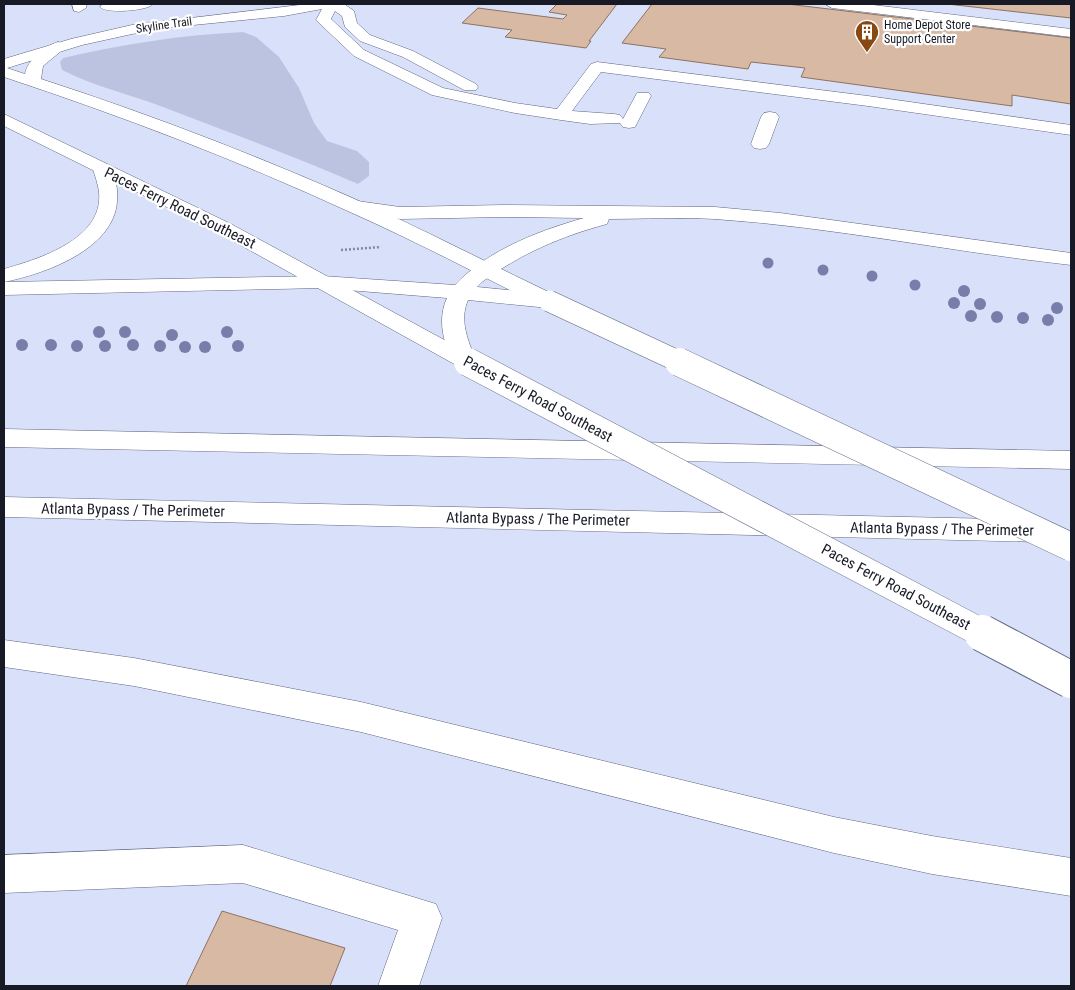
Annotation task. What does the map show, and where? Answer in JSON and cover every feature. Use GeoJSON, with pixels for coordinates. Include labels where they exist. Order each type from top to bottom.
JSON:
{"type":"FeatureCollection","features":[{"type":"Feature","properties":{"kind":"main road"},"geometry":{"type":"LineString","coordinates":[[123,25],[107,7],[146,4]]}},
{"type":"Feature","properties":{"kind":"main road","name":"Skyline Trail"},"geometry":{"type":"LineString","coordinates":[[4,64],[58,48],[123,25],[177,12],[261,4]]}},
{"type":"Feature","properties":{"kind":"main road","name":"Skyline Trail"},"geometry":{"type":"LineString","coordinates":[[4,51],[65,32],[123,25],[177,23],[293,12],[328,4]]}},
{"type":"Feature","properties":{"kind":"main road"},"geometry":{"type":"LineString","coordinates":[[333,4],[349,14],[350,24],[365,38],[408,54],[467,85],[495,96],[564,111],[482,102],[438,92],[359,53],[323,20],[333,4]]}},
{"type":"Feature","properties":{"kind":"main road"},"geometry":{"type":"LineString","coordinates":[[832,4],[1071,33]]}},
{"type":"Feature","properties":{"kind":"main road"},"geometry":{"type":"LineString","coordinates":[[33,81],[32,71],[35,65],[58,48]]}},
{"type":"Feature","properties":{"kind":"main road"},"geometry":{"type":"LineString","coordinates":[[404,76],[428,66]]}},
{"type":"Feature","properties":{"kind":"main road"},"geometry":{"type":"LineString","coordinates":[[564,111],[597,67],[868,101],[1071,130]]}},
{"type":"Feature","properties":{"kind":"main road"},"geometry":{"type":"LineString","coordinates":[[4,72],[181,133],[357,207],[549,301],[1071,547]]}},
{"type":"Feature","properties":{"kind":"main road"},"geometry":{"type":"LineString","coordinates":[[629,123],[642,96]]}},
{"type":"Feature","properties":{"kind":"main road"},"geometry":{"type":"LineString","coordinates":[[760,144],[770,117]]}},
{"type":"Feature","properties":{"kind":"main road","name":"Paces Ferry Road Southeast"},"geometry":{"type":"LineString","coordinates":[[4,119],[224,228],[357,303],[1071,680]]}},
{"type":"Feature","properties":{"kind":"main road"},"geometry":{"type":"LineString","coordinates":[[4,276],[58,258],[92,235],[108,214],[110,204],[109,187],[102,169]]}},
{"type":"Feature","properties":{"kind":"main road"},"geometry":{"type":"LineString","coordinates":[[357,207],[400,213],[504,211],[626,214],[691,211],[757,216],[1071,259]]}},
{"type":"Feature","properties":{"kind":"main road"},"geometry":{"type":"LineString","coordinates":[[464,360],[456,338],[453,308],[460,291],[484,269],[564,230],[626,214]]}},
{"type":"Feature","properties":{"kind":"main road"},"geometry":{"type":"LineString","coordinates":[[4,289],[322,282],[460,291],[549,301]]}},
{"type":"Feature","properties":{"kind":"main road"},"geometry":{"type":"LineString","coordinates":[[4,438],[1071,460]]}},
{"type":"Feature","properties":{"kind":"main road","name":"Atlanta Bypass / The Perimeter"},"geometry":{"type":"LineString","coordinates":[[4,507],[1071,532]]}},
{"type":"Feature","properties":{"kind":"main road"},"geometry":{"type":"LineString","coordinates":[[4,652],[134,672],[361,717],[834,835],[932,855],[1071,877]]}},
{"type":"Feature","properties":{"kind":"main road"},"geometry":{"type":"LineString","coordinates":[[4,874],[242,864],[422,918],[399,986]]}},
{"type":"Feature","properties":{"kind":"main road"},"geometry":{"type":"LineString","coordinates":[[1032,870],[1071,897]]}},
{"type":"Feature","properties":{"kind":"path"},"geometry":{"type":"LineString","coordinates":[[340,250],[386,246]]}},
{"type":"Feature","properties":{"kind":"shaded area"},"geometry":{"type":"Polygon","coordinates":[[[243,32],[256,37],[279,57],[299,88],[314,123],[327,141],[357,151],[369,162],[369,176],[358,184],[155,104],[84,80],[62,70],[60,62],[63,58],[130,44],[197,35],[243,32]]]}},
{"type":"Feature","properties":{"kind":"building"},"geometry":{"type":"Polygon","coordinates":[[[557,4],[617,4],[589,41],[591,41],[586,48],[505,37],[512,30],[462,23],[478,8],[563,19],[567,15],[549,12],[557,4]]]}},
{"type":"Feature","properties":{"kind":"building","name":"Home Depot Store Support Center"},"geometry":{"type":"Polygon","coordinates":[[[652,4],[787,4],[1071,38],[1071,104],[1012,95],[1012,106],[801,77],[805,68],[751,62],[748,69],[659,57],[666,49],[622,43],[652,4]]]}},
{"type":"Feature","properties":{"kind":"building"},"geometry":{"type":"Polygon","coordinates":[[[947,4],[1071,4],[1071,18],[947,4]]]}},
{"type":"Feature","properties":{"kind":"building"},"geometry":{"type":"Polygon","coordinates":[[[222,911],[345,948],[330,986],[186,986],[222,911]]]}},
{"type":"Feature","properties":{"kind":"place","name":"Home Depot Store Support Center"},"geometry":{"type":"Point","coordinates":[867,53]}}]}
